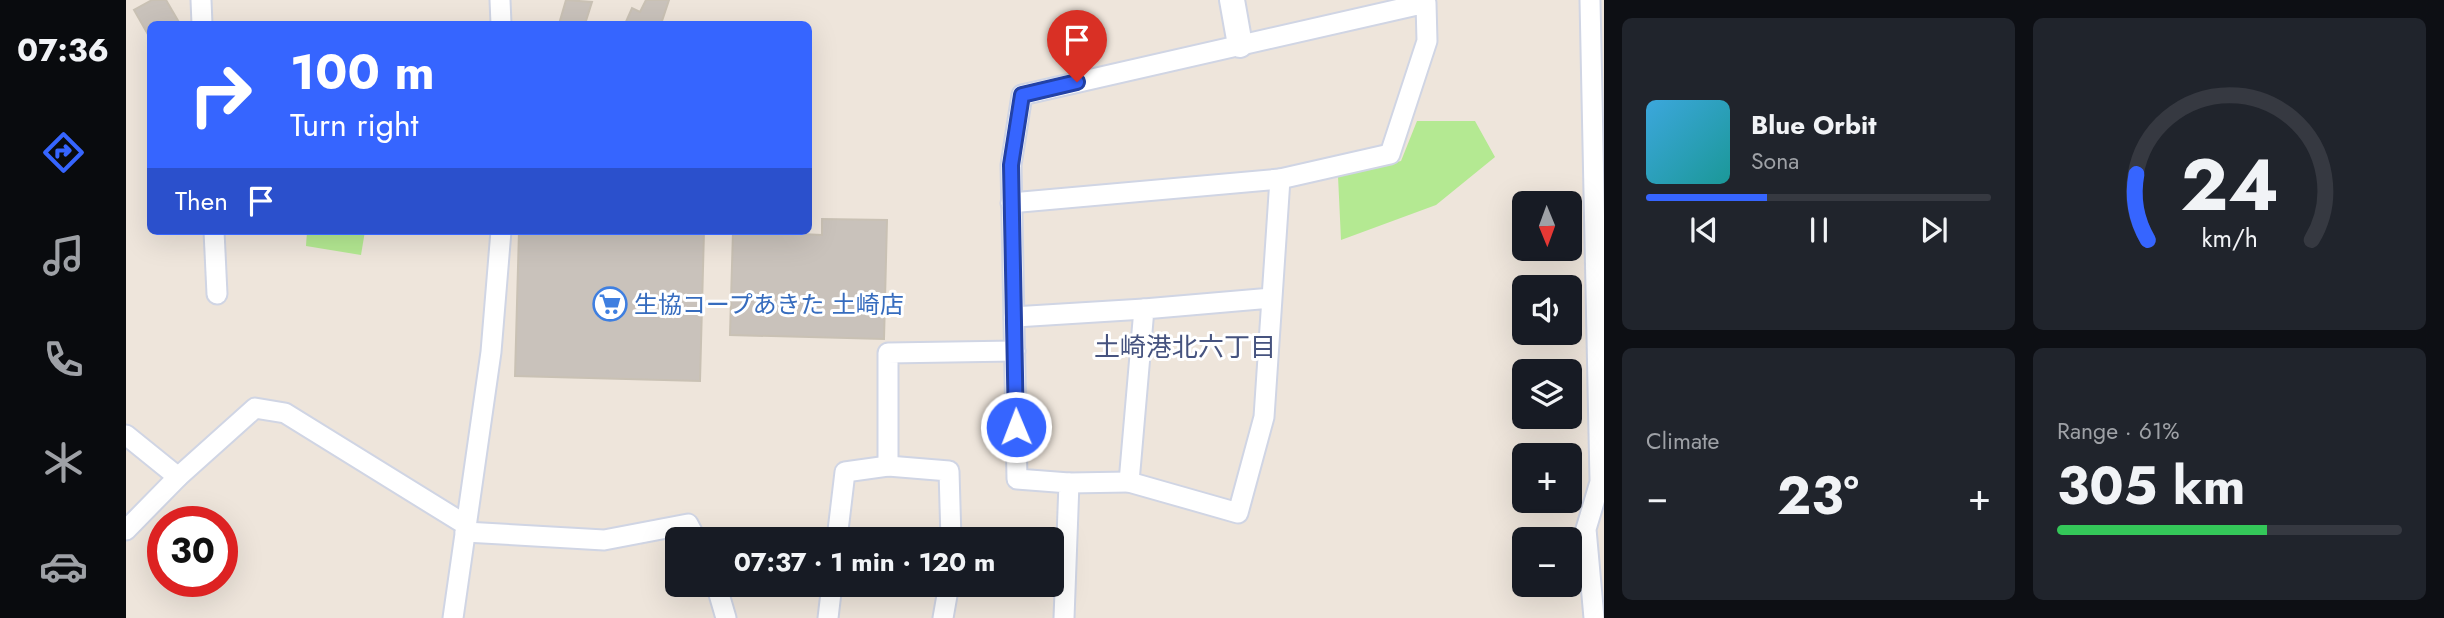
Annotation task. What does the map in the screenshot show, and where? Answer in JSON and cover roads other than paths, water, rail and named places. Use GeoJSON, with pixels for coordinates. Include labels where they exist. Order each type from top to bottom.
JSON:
{"type":"FeatureCollection","features":[{"type":"Feature","properties":{"kind":"street"},"geometry":{"type":"LineString","coordinates":[[201,0],[202,21]]}},
{"type":"Feature","properties":{"kind":"street"},"geometry":{"type":"LineString","coordinates":[[500,0],[502,21]]}},
{"type":"Feature","properties":{"kind":"street"},"geometry":{"type":"LineString","coordinates":[[1232,0],[1240,45]]}},
{"type":"Feature","properties":{"kind":"street"},"geometry":{"type":"LineString","coordinates":[[1590,0],[1600,482],[1586,529],[1594,618]]}},
{"type":"Feature","properties":{"kind":"street"},"geometry":{"type":"LineString","coordinates":[[1012,203],[1280,179],[1390,154],[1427,41],[1426,3],[1022,95],[1011,165],[1017,479],[1069,483],[1129,482],[1238,513],[1264,417],[1280,179]]}},
{"type":"Feature","properties":{"kind":"street"},"geometry":{"type":"LineString","coordinates":[[214,235],[217,294]]}},
{"type":"Feature","properties":{"kind":"street"},"geometry":{"type":"LineString","coordinates":[[453,618],[491,352],[501,235]]}},
{"type":"Feature","properties":{"kind":"street"},"geometry":{"type":"LineString","coordinates":[[1014,317],[1272,298]]}},
{"type":"Feature","properties":{"kind":"street"},"geometry":{"type":"LineString","coordinates":[[1129,482],[1144,309]]}},
{"type":"Feature","properties":{"kind":"street"},"geometry":{"type":"LineString","coordinates":[[888,466],[888,353],[1015,351]]}},
{"type":"Feature","properties":{"kind":"street"},"geometry":{"type":"LineString","coordinates":[[126,530],[178,477],[255,408],[285,412],[466,528],[604,540],[665,528]]}},
{"type":"Feature","properties":{"kind":"street"},"geometry":{"type":"LineString","coordinates":[[126,435],[178,477]]}},
{"type":"Feature","properties":{"kind":"street"},"geometry":{"type":"LineString","coordinates":[[838,527],[845,472],[888,466],[949,471],[951,527]]}},
{"type":"Feature","properties":{"kind":"street"},"geometry":{"type":"LineString","coordinates":[[1064,618],[1069,483]]}},
{"type":"Feature","properties":{"kind":"street"},"geometry":{"type":"LineString","coordinates":[[672,527],[688,524],[690,527]]}},
{"type":"Feature","properties":{"kind":"street"},"geometry":{"type":"LineString","coordinates":[[720,597],[726,618]]}},
{"type":"Feature","properties":{"kind":"street"},"geometry":{"type":"LineString","coordinates":[[828,618],[830,597]]}},
{"type":"Feature","properties":{"kind":"street"},"geometry":{"type":"LineString","coordinates":[[943,618],[947,597]]}},
{"type":"Feature","properties":{"kind":"place","name":"生協コープあきた 土崎店"},"geometry":{"type":"Point","coordinates":[610,304]}},
{"type":"Feature","properties":{"kind":"district","name":"土崎港北六丁目"},"geometry":{"type":"Point","coordinates":[1185,347]}}]}
